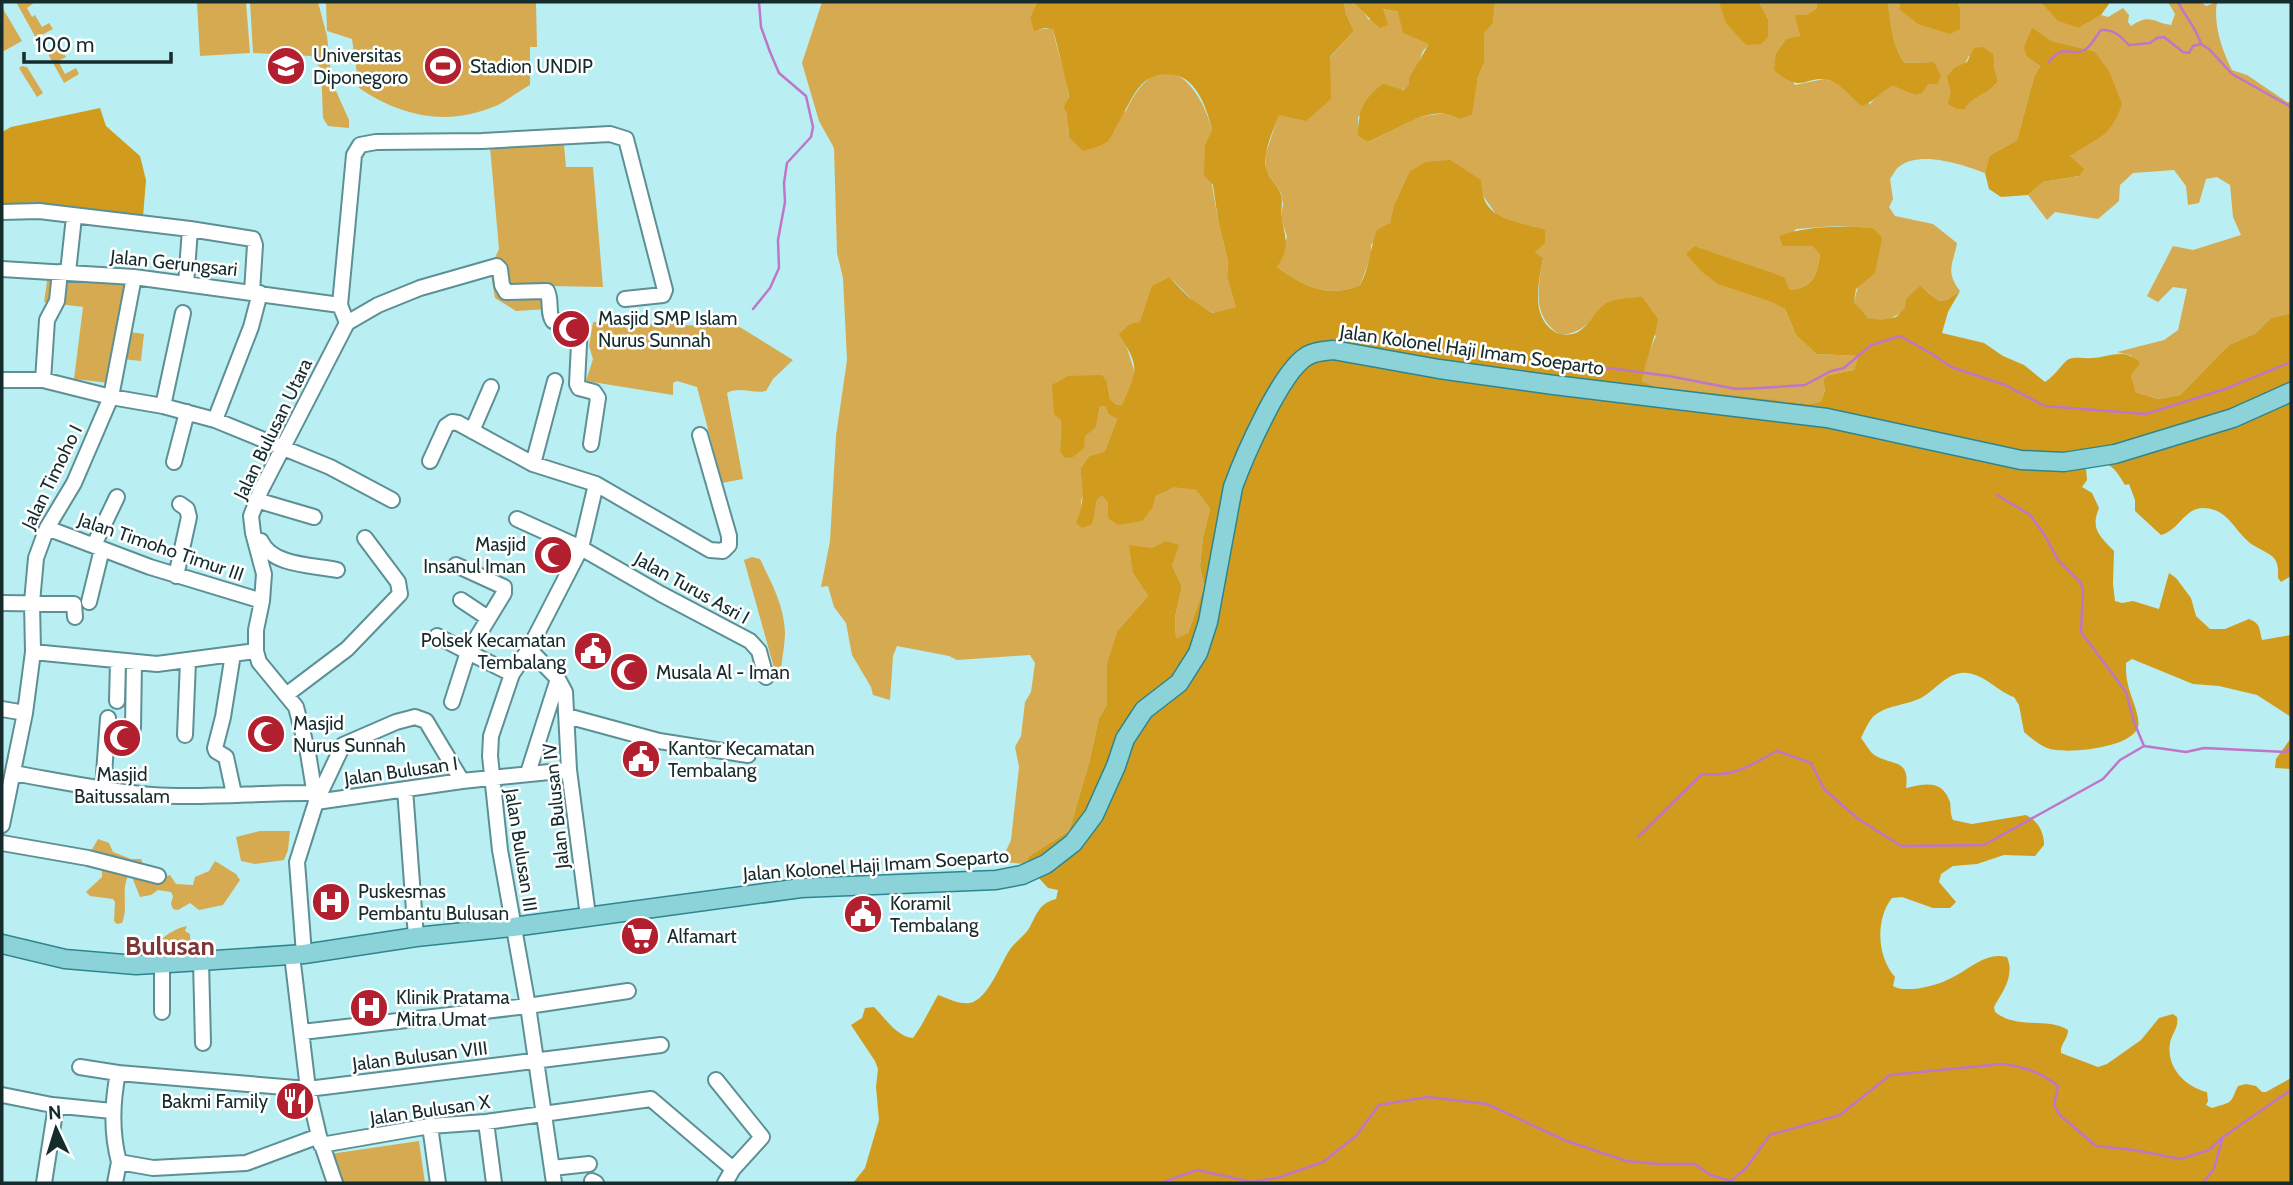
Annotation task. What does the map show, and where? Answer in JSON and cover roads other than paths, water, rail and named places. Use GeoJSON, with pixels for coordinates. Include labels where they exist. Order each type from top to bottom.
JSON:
{"type":"FeatureCollection","features":[{"type":"Feature","properties":{"kind":"main road","name":"Jalan Kolonel Haji Imam Soeparto"},"geometry":{"type":"LineString","coordinates":[[2,944],[65,958],[136,965],[298,955],[416,937],[513,927],[801,888],[996,880],[1022,874],[1046,864],[1073,843],[1094,815],[1125,739],[1144,710],[1179,683],[1198,653],[1208,622],[1230,500],[1241,466],[1291,371],[1307,356],[1318,351],[1333,350],[1439,369],[1554,385],[1827,418],[2021,460],[2064,462],[2115,454],[2233,418],[2291,392]]}},
{"type":"Feature","properties":{"kind":"street"},"geometry":{"type":"LineString","coordinates":[[591,444],[598,398],[594,392],[577,384],[580,324],[553,321],[550,318],[547,291],[506,292],[497,266],[420,288],[378,304],[347,323],[340,305],[354,155],[360,145],[376,142],[482,141],[610,134],[626,139],[665,290],[663,295],[625,299]]}},
{"type":"Feature","properties":{"kind":"street"},"geometry":{"type":"LineString","coordinates":[[2,212],[39,211],[253,239],[256,292],[251,327],[215,420]]}},
{"type":"Feature","properties":{"kind":"street"},"geometry":{"type":"LineString","coordinates":[[43,380],[47,320],[57,301],[74,217]]}},
{"type":"Feature","properties":{"kind":"street"},"geometry":{"type":"LineString","coordinates":[[186,284],[190,229]]}},
{"type":"Feature","properties":{"kind":"street","name":"Jalan Gerungsari"},"geometry":{"type":"LineString","coordinates":[[2,269],[134,277],[340,305]]}},
{"type":"Feature","properties":{"kind":"street","name":"Jalan Timoho I"},"geometry":{"type":"LineString","coordinates":[[2,825],[9,776],[25,713],[33,652],[32,602],[36,558],[47,528],[74,483],[111,397],[134,277]]}},
{"type":"Feature","properties":{"kind":"street"},"geometry":{"type":"LineString","coordinates":[[163,406],[183,313]]}},
{"type":"Feature","properties":{"kind":"street","name":"Jalan Bulusan Utara"},"geometry":{"type":"LineString","coordinates":[[256,651],[256,630],[264,574],[251,516],[347,323]]}},
{"type":"Feature","properties":{"kind":"street"},"geometry":{"type":"LineString","coordinates":[[2,380],[43,380],[215,420],[330,467],[392,500]]}},
{"type":"Feature","properties":{"kind":"street"},"geometry":{"type":"LineString","coordinates":[[533,464],[555,381]]}},
{"type":"Feature","properties":{"kind":"street"},"geometry":{"type":"LineString","coordinates":[[472,431],[491,387]]}},
{"type":"Feature","properties":{"kind":"street"},"geometry":{"type":"LineString","coordinates":[[174,462],[187,412]]}},
{"type":"Feature","properties":{"kind":"street"},"geometry":{"type":"LineString","coordinates":[[430,461],[446,426],[452,422],[533,464],[596,484],[710,550],[723,551],[729,545],[729,536],[700,435]]}},
{"type":"Feature","properties":{"kind":"street"},"geometry":{"type":"LineString","coordinates":[[491,779],[491,736],[512,674],[528,649],[580,548],[596,484]]}},
{"type":"Feature","properties":{"kind":"street"},"geometry":{"type":"LineString","coordinates":[[89,602],[98,547],[117,498]]}},
{"type":"Feature","properties":{"kind":"street"},"geometry":{"type":"LineString","coordinates":[[314,517],[260,501],[257,524],[261,542],[269,554],[279,559],[337,570]]}},
{"type":"Feature","properties":{"kind":"street"},"geometry":{"type":"LineString","coordinates":[[176,576],[189,517],[187,509],[180,504]]}},
{"type":"Feature","properties":{"kind":"street","name":"Jalan Turus Asri I"},"geometry":{"type":"LineString","coordinates":[[517,519],[580,548],[750,641],[760,651],[766,677]]}},
{"type":"Feature","properties":{"kind":"street","name":"Jalan Timoho Timur III"},"geometry":{"type":"LineString","coordinates":[[47,528],[176,576],[262,601]]}},
{"type":"Feature","properties":{"kind":"street"},"geometry":{"type":"LineString","coordinates":[[286,695],[347,649],[400,594],[398,582],[365,538]]}},
{"type":"Feature","properties":{"kind":"street"},"geometry":{"type":"LineString","coordinates":[[452,702],[468,652],[504,593],[504,587],[456,565]]}},
{"type":"Feature","properties":{"kind":"street"},"geometry":{"type":"LineString","coordinates":[[461,600],[488,618]]}},
{"type":"Feature","properties":{"kind":"street"},"geometry":{"type":"LineString","coordinates":[[2,603],[74,604],[75,617]]}},
{"type":"Feature","properties":{"kind":"street"},"geometry":{"type":"LineString","coordinates":[[437,636],[512,674]]}},
{"type":"Feature","properties":{"kind":"street"},"geometry":{"type":"LineString","coordinates":[[528,649],[561,685],[528,773]]}},
{"type":"Feature","properties":{"kind":"street"},"geometry":{"type":"LineString","coordinates":[[33,652],[157,664],[256,651],[259,662],[296,708],[316,797]]}},
{"type":"Feature","properties":{"kind":"street"},"geometry":{"type":"LineString","coordinates":[[233,654],[225,708],[215,748],[226,757],[234,794]]}},
{"type":"Feature","properties":{"kind":"street"},"geometry":{"type":"LineString","coordinates":[[117,701],[118,661]]}},
{"type":"Feature","properties":{"kind":"street"},"geometry":{"type":"LineString","coordinates":[[185,735],[188,661]]}},
{"type":"Feature","properties":{"kind":"street"},"geometry":{"type":"LineString","coordinates":[[133,728],[134,662]]}},
{"type":"Feature","properties":{"kind":"street","name":"Jalan Bulusan IV"},"geometry":{"type":"LineString","coordinates":[[561,685],[567,716],[569,770],[588,916]]}},
{"type":"Feature","properties":{"kind":"street"},"geometry":{"type":"LineString","coordinates":[[2,709],[25,713]]}},
{"type":"Feature","properties":{"kind":"street"},"geometry":{"type":"LineString","coordinates":[[567,716],[659,741],[748,755]]}},
{"type":"Feature","properties":{"kind":"street"},"geometry":{"type":"LineString","coordinates":[[335,1183],[320,1141],[309,1089],[302,1032],[298,955],[297,862],[316,797],[343,745],[361,735],[415,717],[426,721],[462,781]]}},
{"type":"Feature","properties":{"kind":"street"},"geometry":{"type":"LineString","coordinates":[[103,788],[108,718]]}},
{"type":"Feature","properties":{"kind":"street","name":"Jalan Bulusan I"},"geometry":{"type":"LineString","coordinates":[[9,776],[153,795],[316,797],[569,770]]}},
{"type":"Feature","properties":{"kind":"street","name":"Jalan Bulusan III"},"geometry":{"type":"LineString","coordinates":[[491,779],[554,1183]]}},
{"type":"Feature","properties":{"kind":"street"},"geometry":{"type":"LineString","coordinates":[[405,789],[416,937]]}},
{"type":"Feature","properties":{"kind":"street"},"geometry":{"type":"LineString","coordinates":[[2,843],[88,858],[158,876]]}},
{"type":"Feature","properties":{"kind":"street"},"geometry":{"type":"LineString","coordinates":[[201,961],[203,1043]]}},
{"type":"Feature","properties":{"kind":"street"},"geometry":{"type":"LineString","coordinates":[[162,963],[162,1012]]}},
{"type":"Feature","properties":{"kind":"street"},"geometry":{"type":"LineString","coordinates":[[302,1032],[527,1006],[628,991]]}},
{"type":"Feature","properties":{"kind":"street","name":"Jalan Bulusan VIII"},"geometry":{"type":"LineString","coordinates":[[80,1067],[118,1073],[309,1089],[661,1045]]}},
{"type":"Feature","properties":{"kind":"street"},"geometry":{"type":"LineString","coordinates":[[115,1183],[119,1162],[115,1146],[113,1111],[118,1073]]}},
{"type":"Feature","properties":{"kind":"street"},"geometry":{"type":"LineString","coordinates":[[716,1080],[762,1137],[725,1183]]}},
{"type":"Feature","properties":{"kind":"street"},"geometry":{"type":"LineString","coordinates":[[2,1095],[56,1106],[113,1111]]}},
{"type":"Feature","properties":{"kind":"street","name":"Jalan Bulusan X"},"geometry":{"type":"LineString","coordinates":[[119,1162],[153,1168],[246,1163],[320,1141],[651,1099],[733,1170]]}},
{"type":"Feature","properties":{"kind":"street"},"geometry":{"type":"LineString","coordinates":[[44,1183],[56,1106]]}},
{"type":"Feature","properties":{"kind":"street"},"geometry":{"type":"LineString","coordinates":[[486,1122],[495,1183]]}},
{"type":"Feature","properties":{"kind":"street"},"geometry":{"type":"LineString","coordinates":[[430,1126],[438,1183]]}},
{"type":"Feature","properties":{"kind":"street"},"geometry":{"type":"LineString","coordinates":[[552,1168],[589,1164]]}},
{"type":"Feature","properties":{"kind":"waterway"},"geometry":{"type":"LineString","coordinates":[[753,309],[770,288],[779,268],[778,240],[785,202],[787,163],[811,137],[813,127],[806,96],[779,73],[761,27],[759,2]]}},
{"type":"Feature","properties":{"kind":"waterway"},"geometry":{"type":"LineString","coordinates":[[2178,2],[2201,44]]}},
{"type":"Feature","properties":{"kind":"waterway"},"geometry":{"type":"LineString","coordinates":[[2049,62],[2064,51],[2080,52],[2086,49],[2101,30],[2113,32],[2129,45],[2150,43],[2164,37],[2183,52],[2189,53],[2193,46],[2201,44],[2232,74],[2291,107]]}},
{"type":"Feature","properties":{"kind":"waterway"},"geometry":{"type":"LineString","coordinates":[[2291,140],[2291,153]]}},
{"type":"Feature","properties":{"kind":"waterway"},"geometry":{"type":"LineString","coordinates":[[1532,358],[1669,376],[1736,389],[1759,388],[1805,385],[1831,371],[1844,368],[1871,345],[1900,336],[1951,367],[2005,385],[2045,406],[2146,414],[2225,389],[2291,362]]}},
{"type":"Feature","properties":{"kind":"waterway"},"geometry":{"type":"LineString","coordinates":[[1997,495],[2030,515],[2058,560],[2081,583],[2081,632],[2126,692],[2144,746]]}},
{"type":"Feature","properties":{"kind":"waterway"},"geometry":{"type":"LineString","coordinates":[[1638,837],[1702,774],[1733,772],[1777,751],[1811,763],[1824,789],[1857,818],[1901,846],[1984,845],[2103,779],[2120,760],[2144,746],[2186,752],[2204,748],[2286,752],[2291,747]]}},
{"type":"Feature","properties":{"kind":"waterway"},"geometry":{"type":"LineString","coordinates":[[1161,1183],[1197,1170],[1252,1182],[1277,1178],[1323,1162],[1356,1136],[1379,1105],[1428,1097],[1487,1104],[1564,1140],[1626,1161],[1695,1164],[1710,1175],[1731,1181],[1746,1168],[1770,1135],[1840,1115],[1890,1075],[2001,1064],[2024,1068],[2038,1073],[2058,1086],[2054,1106],[2060,1115],[2096,1146],[2181,1159],[2209,1150],[2223,1137],[2291,1090]]}},
{"type":"Feature","properties":{"kind":"waterway"},"geometry":{"type":"LineString","coordinates":[[2203,1183],[2214,1169],[2222,1140]]}},
{"type":"Feature","properties":{"kind":"place","name":"Universitas Diponegoro"},"geometry":{"type":"Point","coordinates":[286,66]}},
{"type":"Feature","properties":{"kind":"place","name":"Stadion UNDIP"},"geometry":{"type":"Point","coordinates":[443,66]}},
{"type":"Feature","properties":{"kind":"place","name":"Masjid SMP Islam Nurus Sunnah"},"geometry":{"type":"Point","coordinates":[571,329]}},
{"type":"Feature","properties":{"kind":"place","name":"Masjid Insanul Iman"},"geometry":{"type":"Point","coordinates":[553,555]}},
{"type":"Feature","properties":{"kind":"place","name":"Polsek Kecamatan Tembalang"},"geometry":{"type":"Point","coordinates":[593,651]}},
{"type":"Feature","properties":{"kind":"place","name":"Musala Al - Iman"},"geometry":{"type":"Point","coordinates":[629,672]}},
{"type":"Feature","properties":{"kind":"place","name":"Masjid Nurus Sunnah"},"geometry":{"type":"Point","coordinates":[266,734]}},
{"type":"Feature","properties":{"kind":"place","name":"Masjid Baitussalam"},"geometry":{"type":"Point","coordinates":[122,738]}},
{"type":"Feature","properties":{"kind":"place","name":"Kantor Kecamatan Tembalang"},"geometry":{"type":"Point","coordinates":[641,759]}},
{"type":"Feature","properties":{"kind":"place","name":"Puskesmas Pembantu Bulusan"},"geometry":{"type":"Point","coordinates":[331,902]}},
{"type":"Feature","properties":{"kind":"place","name":"Koramil Tembalang"},"geometry":{"type":"Point","coordinates":[863,914]}},
{"type":"Feature","properties":{"kind":"place","name":"Alfamart"},"geometry":{"type":"Point","coordinates":[640,936]}},
{"type":"Feature","properties":{"kind":"place","name":"Klinik Pratama Mitra Umat"},"geometry":{"type":"Point","coordinates":[369,1008]}},
{"type":"Feature","properties":{"kind":"place","name":"Bakmi Family"},"geometry":{"type":"Point","coordinates":[295,1101]}},
{"type":"Feature","properties":{"kind":"district","name":"Bulusan"},"geometry":{"type":"Point","coordinates":[170,946]}}]}
